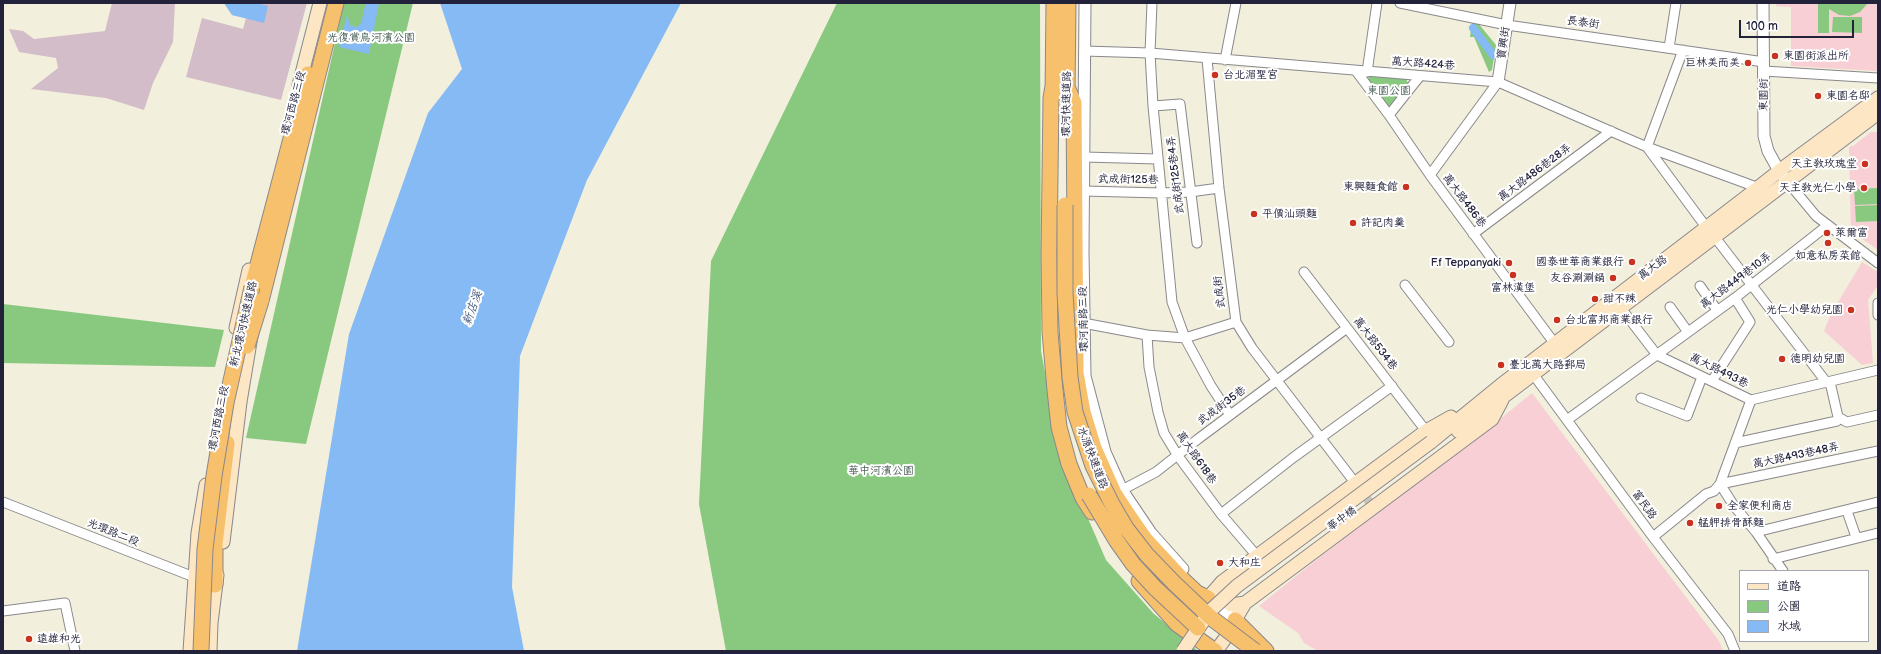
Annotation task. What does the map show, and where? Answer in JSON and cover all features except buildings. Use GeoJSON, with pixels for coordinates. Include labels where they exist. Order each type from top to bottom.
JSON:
{"type":"FeatureCollection","features":[{"type":"Feature","properties":{"kind":"highway","name":"新北環河快速道路"},"geometry":{"type":"LineString","coordinates":[[201,651],[204,549],[226,403],[250,294],[325,3]]}},
{"type":"Feature","properties":{"kind":"highway","name":"新北環河快速道路"},"geometry":{"type":"LineString","coordinates":[[215,585],[215,544],[227,443],[244,355],[261,301],[336,3]]}},
{"type":"Feature","properties":{"kind":"highway","name":"環河快速道路"},"geometry":{"type":"LineString","coordinates":[[1054,3],[1060,87],[1061,204]]}},
{"type":"Feature","properties":{"kind":"highway","name":"環河快速道路"},"geometry":{"type":"LineString","coordinates":[[1060,87],[1068,3]]}},
{"type":"Feature","properties":{"kind":"highway"},"geometry":{"type":"LineString","coordinates":[[1208,598],[1197,593],[1181,578],[1145,538],[1129,516],[1114,493],[1097,454],[1083,412],[1076,373],[1074,103],[1060,87],[1051,98],[1050,332],[1059,427],[1069,464],[1083,498],[1122,560],[1177,624],[1216,651]]}},
{"type":"Feature","properties":{"kind":"highway","name":"水源快速道路"},"geometry":{"type":"LineString","coordinates":[[1061,204],[1057,325],[1060,368],[1066,414],[1076,446],[1092,483],[1126,541],[1147,568],[1186,606],[1240,651]]}},
{"type":"Feature","properties":{"kind":"highway","name":"水源快速道路"},"geometry":{"type":"LineString","coordinates":[[1061,204],[1066,336],[1070,377],[1075,412],[1093,466],[1126,528],[1147,555],[1210,617],[1254,651]]}},
{"type":"Feature","properties":{"kind":"highway"},"geometry":{"type":"LineString","coordinates":[[1066,414],[1069,447],[1089,495],[1116,540],[1133,564],[1155,588],[1198,628]]}},
{"type":"Feature","properties":{"kind":"highway"},"geometry":{"type":"LineString","coordinates":[[1235,620],[1266,651]]}},
{"type":"Feature","properties":{"kind":"main road","name":"環河西路三段"},"geometry":{"type":"LineString","coordinates":[[190,651],[198,533],[241,298],[320,3]]}},
{"type":"Feature","properties":{"kind":"main road","name":"環河西路三段"},"geometry":{"type":"LineString","coordinates":[[210,651],[215,585],[221,557],[240,402],[255,298],[331,3]]}},
{"type":"Feature","properties":{"kind":"main road","name":"萬大路"},"geometry":{"type":"LineString","coordinates":[[1500,393],[1555,344],[1710,232],[1783,176],[1878,98]]}},
{"type":"Feature","properties":{"kind":"main road","name":"萬大路"},"geometry":{"type":"LineString","coordinates":[[1431,441],[1500,393],[1533,374],[1620,307],[1710,232],[1759,188],[1840,143],[1878,113]]}},
{"type":"Feature","properties":{"kind":"main road"},"geometry":{"type":"LineString","coordinates":[[1216,651],[1232,630],[1235,620],[1245,603],[1492,419],[1500,393]]}},
{"type":"Feature","properties":{"kind":"main road"},"geometry":{"type":"LineString","coordinates":[[1177,624],[1186,613],[1201,605],[1222,582],[1356,484],[1431,441]]}},
{"type":"Feature","properties":{"kind":"main road","name":"華中橋"},"geometry":{"type":"LineString","coordinates":[[1183,651],[1198,628],[1220,601],[1250,575],[1431,441]]}},
{"type":"Feature","properties":{"kind":"main road","name":"華中橋"},"geometry":{"type":"LineString","coordinates":[[1190,651],[1224,607],[1431,441]]}},
{"type":"Feature","properties":{"kind":"main road"},"geometry":{"type":"LineString","coordinates":[[1222,582],[1220,595],[1230,605],[1245,603]]}},
{"type":"Feature","properties":{"kind":"street","name":"環河南路三段"},"geometry":{"type":"LineString","coordinates":[[1085,3],[1085,376],[1093,411],[1105,452],[1122,490],[1151,533],[1208,598],[1235,620]]}},
{"type":"Feature","properties":{"kind":"street"},"geometry":{"type":"LineString","coordinates":[[1152,3],[1150,53],[1153,106],[1172,302],[1185,338],[1211,386],[1230,415]]}},
{"type":"Feature","properties":{"kind":"street"},"geometry":{"type":"LineString","coordinates":[[1225,60],[1236,3]]}},
{"type":"Feature","properties":{"kind":"street"},"geometry":{"type":"LineString","coordinates":[[1367,72],[1377,3]]}},
{"type":"Feature","properties":{"kind":"street","name":"長泰街"},"geometry":{"type":"LineString","coordinates":[[1400,3],[1507,25],[1683,50],[1764,66],[1878,78]]}},
{"type":"Feature","properties":{"kind":"street","name":"寶興街"},"geometry":{"type":"LineString","coordinates":[[1498,82],[1510,3]]}},
{"type":"Feature","properties":{"kind":"street"},"geometry":{"type":"LineString","coordinates":[[1670,48],[1676,3]]}},
{"type":"Feature","properties":{"kind":"street","name":"東園街"},"geometry":{"type":"LineString","coordinates":[[1764,3],[1764,136],[1768,151],[1783,176]]}},
{"type":"Feature","properties":{"kind":"street"},"geometry":{"type":"LineString","coordinates":[[1683,50],[1647,147],[1759,188]]}},
{"type":"Feature","properties":{"kind":"street","name":"萬大路424巷"},"geometry":{"type":"LineString","coordinates":[[1084,51],[1150,53],[1207,59],[1498,82],[1611,131],[1647,147],[1710,232],[1829,382]]}},
{"type":"Feature","properties":{"kind":"street","name":"武成街"},"geometry":{"type":"LineString","coordinates":[[1207,59],[1220,188],[1236,322],[1252,348],[1276,381],[1322,438],[1356,484]]}},
{"type":"Feature","properties":{"kind":"street","name":"萬大路486巷"},"geometry":{"type":"LineString","coordinates":[[1356,71],[1473,234],[1555,344]]}},
{"type":"Feature","properties":{"kind":"street"},"geometry":{"type":"LineString","coordinates":[[1389,115],[1420,76]]}},
{"type":"Feature","properties":{"kind":"street"},"geometry":{"type":"LineString","coordinates":[[1430,175],[1498,82]]}},
{"type":"Feature","properties":{"kind":"street","name":"武成街125巷4弄"},"geometry":{"type":"LineString","coordinates":[[1153,106],[1180,104],[1197,243]]}},
{"type":"Feature","properties":{"kind":"street","name":"萬大路486巷28弄"},"geometry":{"type":"LineString","coordinates":[[1473,234],[1611,131]]}},
{"type":"Feature","properties":{"kind":"street"},"geometry":{"type":"LineString","coordinates":[[1084,157],[1158,159]]}},
{"type":"Feature","properties":{"kind":"street"},"geometry":{"type":"LineString","coordinates":[[1783,176],[1810,210],[1878,263]]}},
{"type":"Feature","properties":{"kind":"street","name":"武成街125巷"},"geometry":{"type":"LineString","coordinates":[[1084,191],[1190,192],[1220,188]]}},
{"type":"Feature","properties":{"kind":"street","name":"萬大路449巷10弄"},"geometry":{"type":"LineString","coordinates":[[1567,420],[1735,298],[1828,225]]}},
{"type":"Feature","properties":{"kind":"street","name":"萬大路534巷"},"geometry":{"type":"LineString","coordinates":[[1304,272],[1392,386],[1431,441]]}},
{"type":"Feature","properties":{"kind":"street"},"geometry":{"type":"LineString","coordinates":[[1405,285],[1450,342]]}},
{"type":"Feature","properties":{"kind":"street"},"geometry":{"type":"LineString","coordinates":[[1700,286],[1717,310]]}},
{"type":"Feature","properties":{"kind":"street"},"geometry":{"type":"LineString","coordinates":[[1712,381],[1750,322],[1735,298]]}},
{"type":"Feature","properties":{"kind":"street"},"geometry":{"type":"LineString","coordinates":[[1878,302],[1878,315]]}},
{"type":"Feature","properties":{"kind":"street","name":"萬大路493巷"},"geometry":{"type":"LineString","coordinates":[[1620,307],[1657,355],[1751,400],[1878,370]]}},
{"type":"Feature","properties":{"kind":"street"},"geometry":{"type":"LineString","coordinates":[[1670,307],[1688,332]]}},
{"type":"Feature","properties":{"kind":"street"},"geometry":{"type":"LineString","coordinates":[[1084,323],[1147,335],[1185,338],[1236,322]]}},
{"type":"Feature","properties":{"kind":"street","name":"武成街35巷"},"geometry":{"type":"LineString","coordinates":[[1122,490],[1156,472],[1347,328]]}},
{"type":"Feature","properties":{"kind":"street","name":"萬大路618巷"},"geometry":{"type":"LineString","coordinates":[[1147,335],[1149,367],[1164,433],[1178,456],[1221,514],[1257,556]]}},
{"type":"Feature","properties":{"kind":"street","name":"富民路"},"geometry":{"type":"LineString","coordinates":[[1533,374],[1653,537],[1728,634],[1735,651]]}},
{"type":"Feature","properties":{"kind":"street"},"geometry":{"type":"LineString","coordinates":[[1641,398],[1687,416],[1702,376]]}},
{"type":"Feature","properties":{"kind":"street"},"geometry":{"type":"LineString","coordinates":[[1829,382],[1838,417],[1846,422],[1878,415]]}},
{"type":"Feature","properties":{"kind":"street"},"geometry":{"type":"LineString","coordinates":[[1221,514],[1294,457],[1392,386]]}},
{"type":"Feature","properties":{"kind":"street"},"geometry":{"type":"LineString","coordinates":[[1653,537],[1706,494],[1714,492],[1720,484],[1751,400]]}},
{"type":"Feature","properties":{"kind":"street"},"geometry":{"type":"LineString","coordinates":[[1735,443],[1836,421]]}},
{"type":"Feature","properties":{"kind":"street","name":"萬大路493巷48弄"},"geometry":{"type":"LineString","coordinates":[[1720,484],[1878,451]]}},
{"type":"Feature","properties":{"kind":"street"},"geometry":{"type":"LineString","coordinates":[[1720,484],[1734,506],[1756,532],[1782,570]]}},
{"type":"Feature","properties":{"kind":"street","name":"光環路二段"},"geometry":{"type":"LineString","coordinates":[[3,502],[215,585]]}},
{"type":"Feature","properties":{"kind":"street"},"geometry":{"type":"LineString","coordinates":[[1756,532],[1878,502]]}},
{"type":"Feature","properties":{"kind":"street"},"geometry":{"type":"LineString","coordinates":[[1847,510],[1856,537]]}},
{"type":"Feature","properties":{"kind":"street"},"geometry":{"type":"LineString","coordinates":[[1773,558],[1856,537],[1878,533]]}},
{"type":"Feature","properties":{"kind":"street"},"geometry":{"type":"LineString","coordinates":[[3,611],[65,603],[75,651]]}},
{"type":"Feature","properties":{"kind":"shaded area"},"geometry":{"type":"Polygon","coordinates":[[[112,3],[175,3],[173,42],[153,83],[144,110],[106,98],[31,89],[58,68],[56,58],[19,52],[9,29],[23,31],[34,39],[105,31],[112,3]]]}},
{"type":"Feature","properties":{"kind":"shaded area"},"geometry":{"type":"Polygon","coordinates":[[[224,3],[307,3],[281,100],[186,77],[202,18],[243,29],[246,18],[232,15],[224,3]]]}},
{"type":"Feature","properties":{"kind":"shaded area"},"geometry":{"type":"Polygon","coordinates":[[[1776,3],[1878,3],[1878,71],[1791,66],[1791,7],[1776,6],[1776,3]]]}},
{"type":"Feature","properties":{"kind":"shaded area","name":"天主教光仁小學"},"geometry":{"type":"Polygon","coordinates":[[[1871,132],[1878,132],[1878,250],[1851,231],[1849,149],[1850,146],[1853,146],[1871,132]]]}},
{"type":"Feature","properties":{"kind":"shaded area","name":"光仁小學幼兒園"},"geometry":{"type":"Polygon","coordinates":[[[1862,262],[1878,272],[1878,285],[1868,300],[1873,363],[1862,365],[1824,331],[1831,314],[1862,262]]]}},
{"type":"Feature","properties":{"kind":"shaded area"},"geometry":{"type":"Polygon","coordinates":[[[1532,393],[1719,641],[1723,651],[1318,651],[1304,643],[1298,633],[1259,606],[1316,560],[1478,437],[1532,393]]]}},
{"type":"Feature","properties":{"kind":"green space","name":"光復賞鳥河濱公園"},"geometry":{"type":"Polygon","coordinates":[[[344,3],[413,3],[306,444],[246,438],[344,3]]]}},
{"type":"Feature","properties":{"kind":"green space","name":"華中河濱公園"},"geometry":{"type":"Polygon","coordinates":[[[837,3],[1040,3],[1041,351],[1060,454],[1106,560],[1153,613],[1198,651],[726,651],[699,504],[711,261],[837,3]]]}},
{"type":"Feature","properties":{"kind":"green space"},"geometry":{"type":"Polygon","coordinates":[[[1818,3],[1868,3],[1860,12],[1850,16],[1839,15],[1829,9],[1829,33],[1818,33],[1818,3]]]}},
{"type":"Feature","properties":{"kind":"green space"},"geometry":{"type":"Polygon","coordinates":[[[1833,17],[1862,17],[1862,33],[1832,32],[1833,17]]]}},
{"type":"Feature","properties":{"kind":"green space"},"geometry":{"type":"Polygon","coordinates":[[[1472,21],[1478,23],[1496,45],[1492,70],[1489,72],[1474,37],[1470,37],[1472,21]]]}},
{"type":"Feature","properties":{"kind":"green space","name":"東園公園"},"geometry":{"type":"Polygon","coordinates":[[[1369,76],[1406,79],[1409,85],[1392,108],[1385,108],[1367,83],[1369,76]]]}},
{"type":"Feature","properties":{"kind":"green space"},"geometry":{"type":"Polygon","coordinates":[[[1878,188],[1878,204],[1855,205],[1854,189],[1878,188]]]}},
{"type":"Feature","properties":{"kind":"green space"},"geometry":{"type":"Polygon","coordinates":[[[1878,205],[1878,221],[1856,222],[1855,206],[1878,205]]]}},
{"type":"Feature","properties":{"kind":"green space"},"geometry":{"type":"Polygon","coordinates":[[[3,304],[224,330],[215,367],[3,363],[3,304]]]}},
{"type":"Feature","properties":{"kind":"water"},"geometry":{"type":"Polygon","coordinates":[[[224,3],[256,3],[268,6],[264,23],[232,15],[224,3]]]}},
{"type":"Feature","properties":{"kind":"water"},"geometry":{"type":"Polygon","coordinates":[[[366,3],[379,3],[369,54],[339,47],[347,15],[350,25],[357,27],[361,23],[366,3]]]}},
{"type":"Feature","properties":{"kind":"water","name":"新店溪"},"geometry":{"type":"Polygon","coordinates":[[[440,3],[681,3],[587,180],[520,356],[512,587],[524,651],[297,651],[349,334],[428,113],[462,69],[440,3]]]}},
{"type":"Feature","properties":{"kind":"waterway"},"geometry":{"type":"LineString","coordinates":[[1473,28],[1493,55]]}},
{"type":"Feature","properties":{"kind":"tunnel"},"geometry":{"type":"LineString","coordinates":[[1359,488],[1374,508]]}},
{"type":"Feature","properties":{"kind":"place","name":"東園街派出所"},"geometry":{"type":"Point","coordinates":[1775,56]}},
{"type":"Feature","properties":{"kind":"place","name":"巨林美而美"},"geometry":{"type":"Point","coordinates":[1748,63]}},
{"type":"Feature","properties":{"kind":"place","name":"台北湄聖宮"},"geometry":{"type":"Point","coordinates":[1215,75]}},
{"type":"Feature","properties":{"kind":"place","name":"東園名邸"},"geometry":{"type":"Point","coordinates":[1818,96]}},
{"type":"Feature","properties":{"kind":"place","name":"天主教玫瑰堂"},"geometry":{"type":"Point","coordinates":[1865,164]}},
{"type":"Feature","properties":{"kind":"place","name":"東興麵食館"},"geometry":{"type":"Point","coordinates":[1406,187]}},
{"type":"Feature","properties":{"kind":"place","name":"天主教光仁小學"},"geometry":{"type":"Point","coordinates":[1864,188]}},
{"type":"Feature","properties":{"kind":"place","name":"平價汕頭麵"},"geometry":{"type":"Point","coordinates":[1254,214]}},
{"type":"Feature","properties":{"kind":"place","name":"許記肉羹"},"geometry":{"type":"Point","coordinates":[1353,223]}},
{"type":"Feature","properties":{"kind":"place","name":"萊爾富"},"geometry":{"type":"Point","coordinates":[1827,233]}},
{"type":"Feature","properties":{"kind":"place","name":"如意私房菜館"},"geometry":{"type":"Point","coordinates":[1828,243]}},
{"type":"Feature","properties":{"kind":"place","name":"國泰世華商業銀行"},"geometry":{"type":"Point","coordinates":[1632,262]}},
{"type":"Feature","properties":{"kind":"place","name":"F.f Teppanyaki"},"geometry":{"type":"Point","coordinates":[1509,263]}},
{"type":"Feature","properties":{"kind":"place","name":"富林漢堡"},"geometry":{"type":"Point","coordinates":[1513,275]}},
{"type":"Feature","properties":{"kind":"place","name":"友谷涮涮鍋"},"geometry":{"type":"Point","coordinates":[1613,278]}},
{"type":"Feature","properties":{"kind":"place","name":"甜不辣"},"geometry":{"type":"Point","coordinates":[1595,299]}},
{"type":"Feature","properties":{"kind":"place","name":"光仁小學幼兒園"},"geometry":{"type":"Point","coordinates":[1851,310]}},
{"type":"Feature","properties":{"kind":"place","name":"台北富邦商業銀行"},"geometry":{"type":"Point","coordinates":[1557,320]}},
{"type":"Feature","properties":{"kind":"place","name":"德明幼兒園"},"geometry":{"type":"Point","coordinates":[1782,359]}},
{"type":"Feature","properties":{"kind":"place","name":"臺北萬大路郵局"},"geometry":{"type":"Point","coordinates":[1501,365]}},
{"type":"Feature","properties":{"kind":"place","name":"全家便利商店"},"geometry":{"type":"Point","coordinates":[1719,506]}},
{"type":"Feature","properties":{"kind":"place","name":"艋舺排骨酥麵"},"geometry":{"type":"Point","coordinates":[1690,523]}},
{"type":"Feature","properties":{"kind":"place","name":"大和庄"},"geometry":{"type":"Point","coordinates":[1220,563]}},
{"type":"Feature","properties":{"kind":"place","name":"遠雄和光"},"geometry":{"type":"Point","coordinates":[29,639]}}]}
